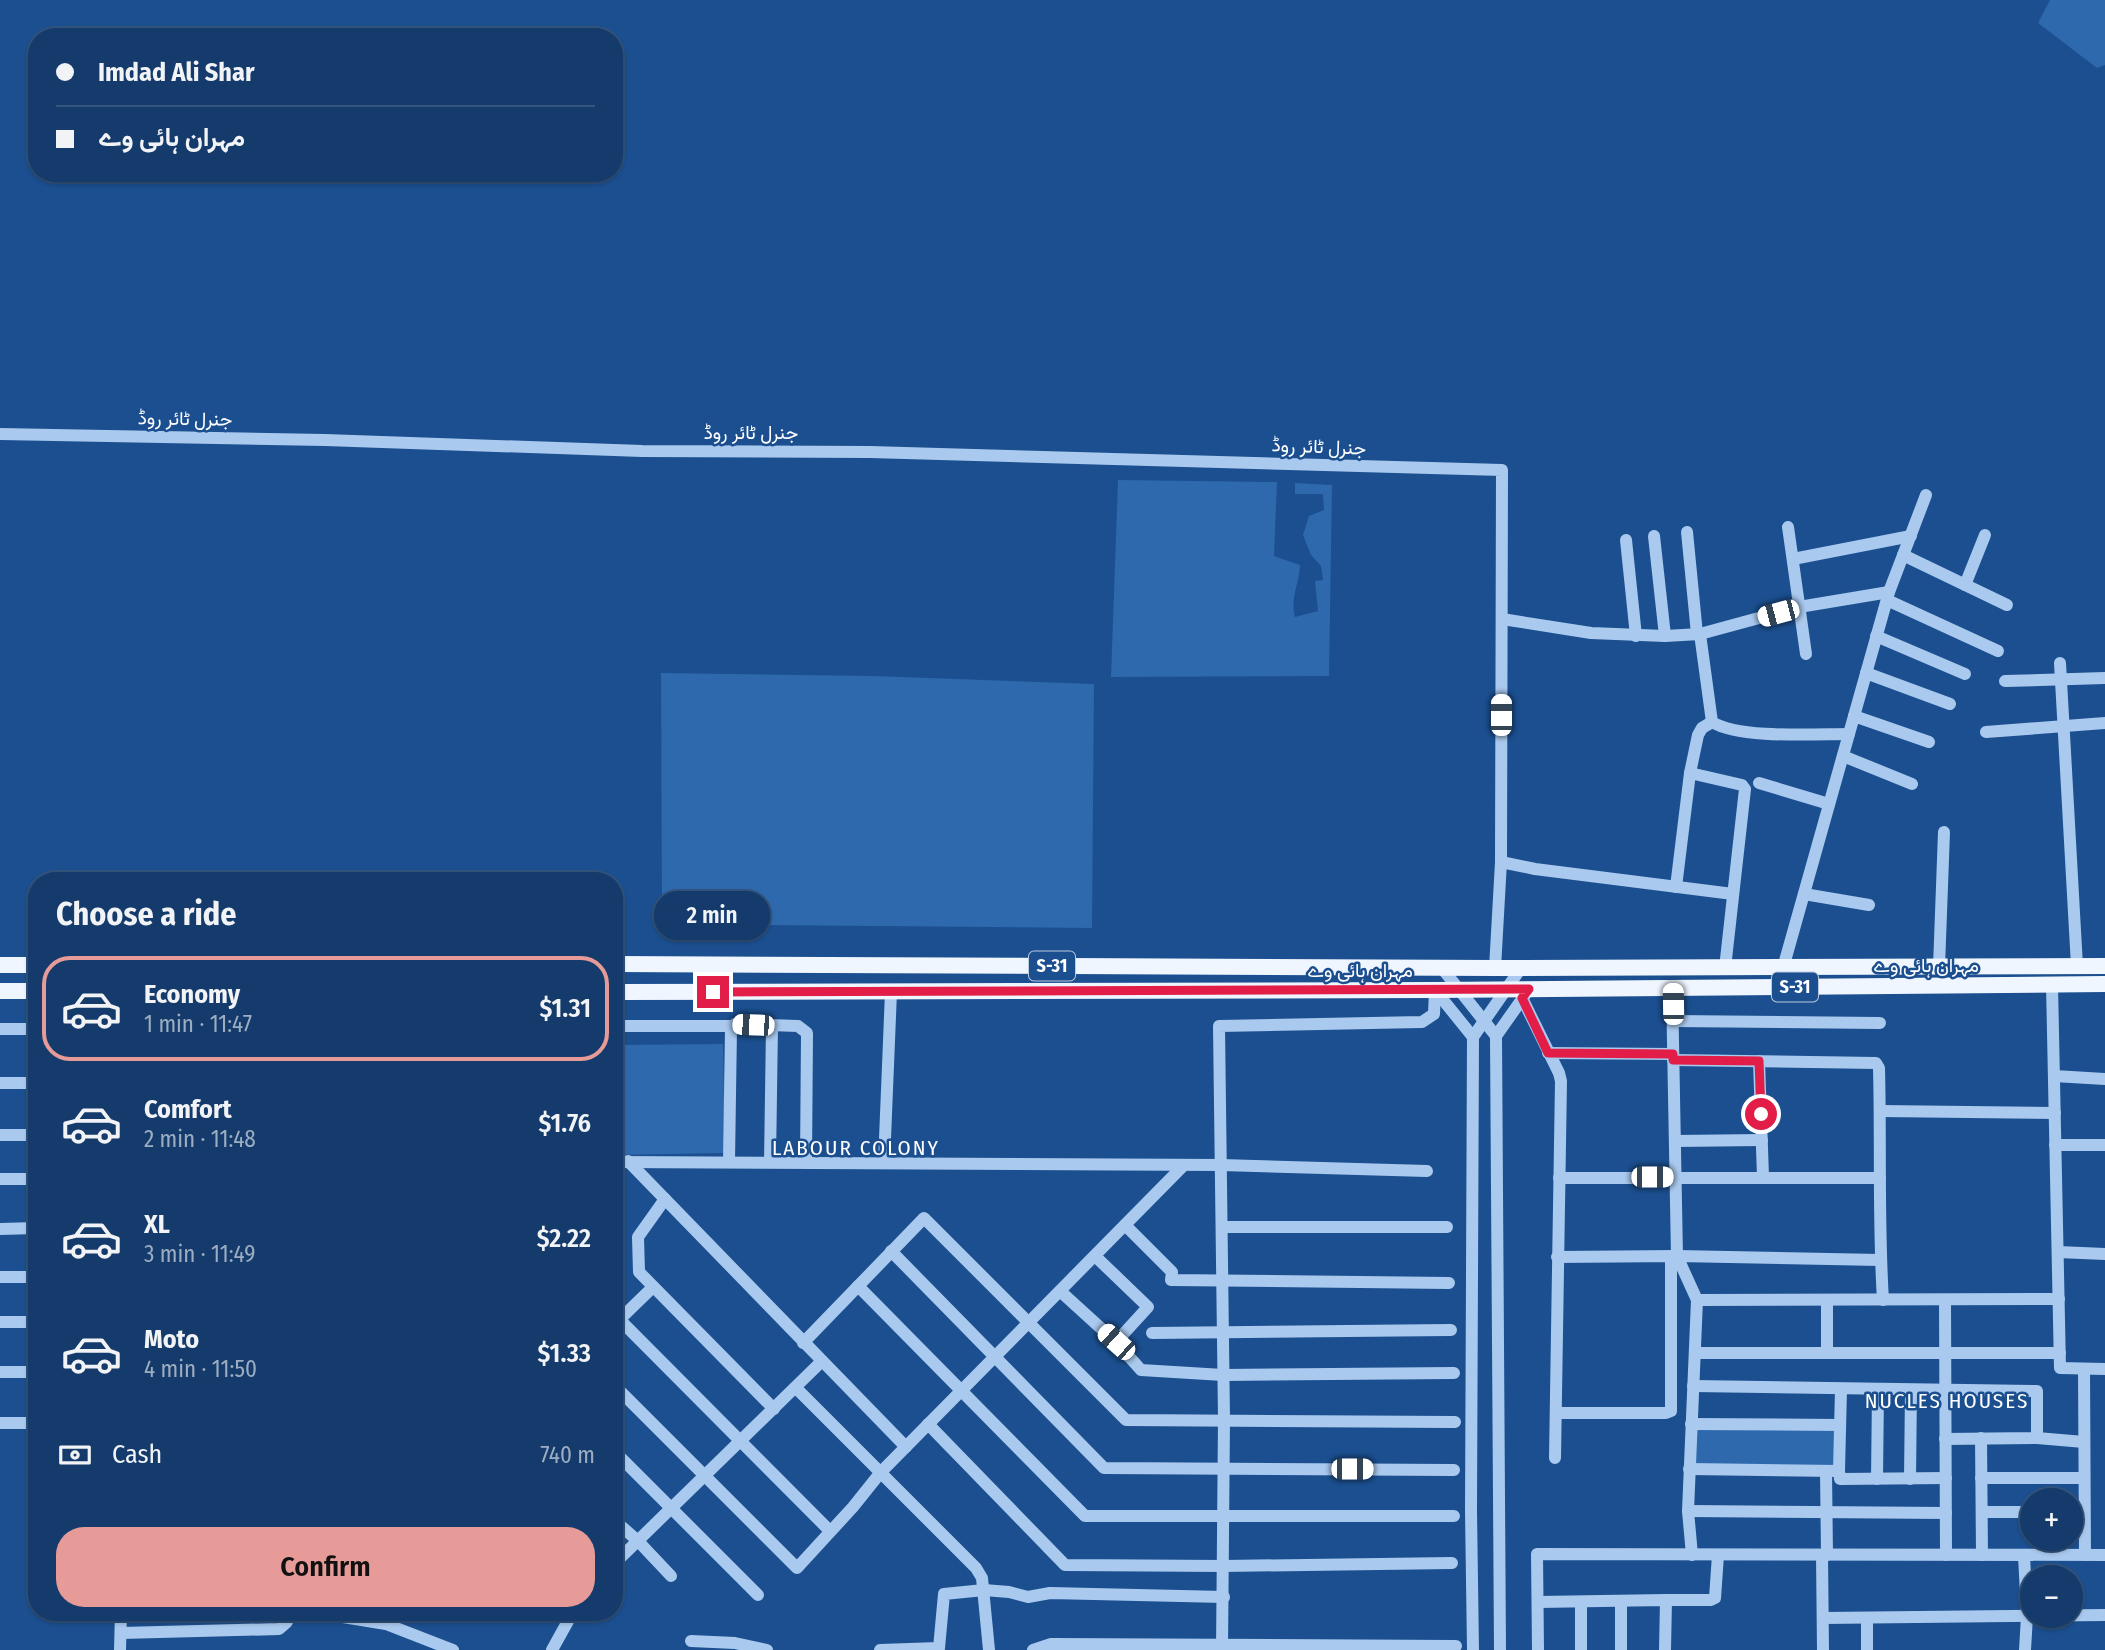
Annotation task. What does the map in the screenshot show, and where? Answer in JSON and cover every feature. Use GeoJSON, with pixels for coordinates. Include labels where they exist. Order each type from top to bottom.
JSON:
{"type":"FeatureCollection","features":[{"type":"Feature","properties":{"kind":"main road","name":"مہران ہائی وے"},"geometry":{"type":"LineString","coordinates":[[623,964],[1495,968],[2105,966]]}},
{"type":"Feature","properties":{"kind":"main road"},"geometry":{"type":"LineString","coordinates":[[0,965],[28,965]]}},
{"type":"Feature","properties":{"kind":"main road","name":"مہران ہائی وے"},"geometry":{"type":"LineString","coordinates":[[623,992],[1506,989],[1526,994],[1672,988],[2105,984]]}},
{"type":"Feature","properties":{"kind":"main road"},"geometry":{"type":"LineString","coordinates":[[0,991],[28,991]]}},
{"type":"Feature","properties":{"kind":"street","name":"جنرل ٹائر روڈ"},"geometry":{"type":"LineString","coordinates":[[0,434],[325,440],[642,451],[870,452],[1502,470],[1502,619]]}},
{"type":"Feature","properties":{"kind":"street"},"geometry":{"type":"LineString","coordinates":[[1783,968],[1888,596],[1926,495]]}},
{"type":"Feature","properties":{"kind":"street"},"geometry":{"type":"LineString","coordinates":[[1788,527],[1806,654]]}},
{"type":"Feature","properties":{"kind":"street"},"geometry":{"type":"LineString","coordinates":[[1686,532],[1712,722]]}},
{"type":"Feature","properties":{"kind":"street"},"geometry":{"type":"LineString","coordinates":[[1965,586],[1984,535]]}},
{"type":"Feature","properties":{"kind":"street"},"geometry":{"type":"LineString","coordinates":[[1654,536],[1665,636]]}},
{"type":"Feature","properties":{"kind":"street"},"geometry":{"type":"LineString","coordinates":[[1793,559],[1911,536]]}},
{"type":"Feature","properties":{"kind":"street"},"geometry":{"type":"LineString","coordinates":[[1626,540],[1636,636]]}},
{"type":"Feature","properties":{"kind":"street"},"geometry":{"type":"LineString","coordinates":[[1903,555],[2007,606]]}},
{"type":"Feature","properties":{"kind":"street"},"geometry":{"type":"LineString","coordinates":[[1495,968],[1501,862],[1502,619],[1591,633],[1665,636],[1698,634],[1799,607],[1888,596],[1998,651]]}},
{"type":"Feature","properties":{"kind":"street"},"geometry":{"type":"LineString","coordinates":[[1877,636],[1965,674]]}},
{"type":"Feature","properties":{"kind":"street"},"geometry":{"type":"LineString","coordinates":[[2060,663],[2077,966]]}},
{"type":"Feature","properties":{"kind":"street"},"geometry":{"type":"LineString","coordinates":[[1866,673],[1950,704]]}},
{"type":"Feature","properties":{"kind":"street"},"geometry":{"type":"LineString","coordinates":[[2004,681],[2105,678]]}},
{"type":"Feature","properties":{"kind":"street"},"geometry":{"type":"LineString","coordinates":[[1854,716],[1929,742]]}},
{"type":"Feature","properties":{"kind":"street"},"geometry":{"type":"LineString","coordinates":[[1712,722],[1722,727],[1756,732],[1849,734]]}},
{"type":"Feature","properties":{"kind":"street"},"geometry":{"type":"LineString","coordinates":[[1676,887],[1690,773],[1698,735],[1702,728],[1712,722]]}},
{"type":"Feature","properties":{"kind":"street"},"geometry":{"type":"LineString","coordinates":[[1986,732],[2105,723]]}},
{"type":"Feature","properties":{"kind":"street"},"geometry":{"type":"LineString","coordinates":[[1843,756],[1912,784]]}},
{"type":"Feature","properties":{"kind":"street"},"geometry":{"type":"LineString","coordinates":[[1690,773],[1742,785],[1745,789],[1725,968]]}},
{"type":"Feature","properties":{"kind":"street"},"geometry":{"type":"LineString","coordinates":[[1759,783],[1829,804]]}},
{"type":"Feature","properties":{"kind":"street"},"geometry":{"type":"LineString","coordinates":[[1940,967],[1944,832]]}},
{"type":"Feature","properties":{"kind":"street"},"geometry":{"type":"LineString","coordinates":[[1501,862],[1535,869],[1733,894]]}},
{"type":"Feature","properties":{"kind":"street"},"geometry":{"type":"LineString","coordinates":[[1804,894],[1869,905]]}},
{"type":"Feature","properties":{"kind":"street"},"geometry":{"type":"LineString","coordinates":[[1441,967],[1496,1036]]}},
{"type":"Feature","properties":{"kind":"street"},"geometry":{"type":"LineString","coordinates":[[1473,1650],[1473,1037],[1521,968]]}},
{"type":"Feature","properties":{"kind":"street"},"geometry":{"type":"LineString","coordinates":[[2052,985],[2060,1368],[2105,1369]]}},
{"type":"Feature","properties":{"kind":"street"},"geometry":{"type":"LineString","coordinates":[[1556,1413],[1666,1413],[1671,1410],[1675,1177],[1672,988]]}},
{"type":"Feature","properties":{"kind":"street"},"geometry":{"type":"LineString","coordinates":[[1434,990],[1473,1037]]}},
{"type":"Feature","properties":{"kind":"street"},"geometry":{"type":"LineString","coordinates":[[1222,1647],[1224,1419],[1219,1026],[1422,1021],[1434,1014],[1434,990]]}},
{"type":"Feature","properties":{"kind":"street"},"geometry":{"type":"LineString","coordinates":[[884,1163],[891,992]]}},
{"type":"Feature","properties":{"kind":"street"},"geometry":{"type":"LineString","coordinates":[[1500,1650],[1496,1036],[1526,994]]}},
{"type":"Feature","properties":{"kind":"street"},"geometry":{"type":"LineString","coordinates":[[1526,994],[1560,1081],[1555,1458]]}},
{"type":"Feature","properties":{"kind":"street"},"geometry":{"type":"LineString","coordinates":[[1673,1021],[1880,1023]]}},
{"type":"Feature","properties":{"kind":"street"},"geometry":{"type":"LineString","coordinates":[[623,1026],[798,1026],[807,1034],[806,1162]]}},
{"type":"Feature","properties":{"kind":"street"},"geometry":{"type":"LineString","coordinates":[[729,1162],[732,1026]]}},
{"type":"Feature","properties":{"kind":"street"},"geometry":{"type":"LineString","coordinates":[[770,1162],[772,1026]]}},
{"type":"Feature","properties":{"kind":"street"},"geometry":{"type":"LineString","coordinates":[[0,1029],[28,1029]]}},
{"type":"Feature","properties":{"kind":"street"},"geometry":{"type":"LineString","coordinates":[[1548,1053],[1877,1063],[1883,1300]]}},
{"type":"Feature","properties":{"kind":"street"},"geometry":{"type":"LineString","coordinates":[[1759,1061],[1763,1177]]}},
{"type":"Feature","properties":{"kind":"street"},"geometry":{"type":"LineString","coordinates":[[2054,1076],[2105,1079]]}},
{"type":"Feature","properties":{"kind":"street"},"geometry":{"type":"LineString","coordinates":[[0,1083],[28,1083]]}},
{"type":"Feature","properties":{"kind":"street"},"geometry":{"type":"LineString","coordinates":[[1880,1111],[2055,1113]]}},
{"type":"Feature","properties":{"kind":"street"},"geometry":{"type":"LineString","coordinates":[[0,1135],[28,1135]]}},
{"type":"Feature","properties":{"kind":"street"},"geometry":{"type":"LineString","coordinates":[[1675,1141],[1762,1140]]}},
{"type":"Feature","properties":{"kind":"street"},"geometry":{"type":"LineString","coordinates":[[2056,1145],[2105,1145]]}},
{"type":"Feature","properties":{"kind":"street"},"geometry":{"type":"LineString","coordinates":[[623,1161],[1184,1165],[1427,1171]]}},
{"type":"Feature","properties":{"kind":"street"},"geometry":{"type":"LineString","coordinates":[[623,1163],[665,1199],[906,1447]]}},
{"type":"Feature","properties":{"kind":"street"},"geometry":{"type":"LineString","coordinates":[[623,1394],[797,1567],[881,1472],[1184,1165]]}},
{"type":"Feature","properties":{"kind":"street"},"geometry":{"type":"LineString","coordinates":[[1559,1178],[1880,1178]]}},
{"type":"Feature","properties":{"kind":"street"},"geometry":{"type":"LineString","coordinates":[[0,1179],[28,1179]]}},
{"type":"Feature","properties":{"kind":"street"},"geometry":{"type":"LineString","coordinates":[[665,1199],[638,1237],[639,1272],[774,1409]]}},
{"type":"Feature","properties":{"kind":"street"},"geometry":{"type":"LineString","coordinates":[[803,1343],[924,1217],[1126,1420],[1455,1422]]}},
{"type":"Feature","properties":{"kind":"street"},"geometry":{"type":"LineString","coordinates":[[1125,1225],[1172,1272],[1171,1280],[1449,1283]]}},
{"type":"Feature","properties":{"kind":"street"},"geometry":{"type":"LineString","coordinates":[[1223,1227],[1447,1227]]}},
{"type":"Feature","properties":{"kind":"street"},"geometry":{"type":"LineString","coordinates":[[0,1229],[28,1228]]}},
{"type":"Feature","properties":{"kind":"street"},"geometry":{"type":"LineString","coordinates":[[891,1251],[1104,1468],[1454,1469]]}},
{"type":"Feature","properties":{"kind":"street"},"geometry":{"type":"LineString","coordinates":[[2058,1252],[2105,1254]]}},
{"type":"Feature","properties":{"kind":"street"},"geometry":{"type":"LineString","coordinates":[[1095,1256],[1148,1307],[1116,1342]]}},
{"type":"Feature","properties":{"kind":"street"},"geometry":{"type":"LineString","coordinates":[[1674,1256],[1697,1300],[1688,1511],[1692,1555]]}},
{"type":"Feature","properties":{"kind":"street"},"geometry":{"type":"LineString","coordinates":[[1557,1257],[1880,1260]]}},
{"type":"Feature","properties":{"kind":"street"},"geometry":{"type":"LineString","coordinates":[[0,1277],[28,1277]]}},
{"type":"Feature","properties":{"kind":"street"},"geometry":{"type":"LineString","coordinates":[[858,1286],[1085,1516],[1454,1516]]}},
{"type":"Feature","properties":{"kind":"street"},"geometry":{"type":"LineString","coordinates":[[623,1316],[653,1287]]}},
{"type":"Feature","properties":{"kind":"street"},"geometry":{"type":"LineString","coordinates":[[1060,1291],[1116,1342],[1141,1370],[1223,1375],[1454,1373]]}},
{"type":"Feature","properties":{"kind":"street"},"geometry":{"type":"LineString","coordinates":[[1697,1300],[2059,1299]]}},
{"type":"Feature","properties":{"kind":"street"},"geometry":{"type":"LineString","coordinates":[[1827,1300],[1827,1353]]}},
{"type":"Feature","properties":{"kind":"street"},"geometry":{"type":"LineString","coordinates":[[1945,1300],[1946,1555]]}},
{"type":"Feature","properties":{"kind":"street"},"geometry":{"type":"LineString","coordinates":[[0,1322],[28,1322]]}},
{"type":"Feature","properties":{"kind":"street"},"geometry":{"type":"LineString","coordinates":[[623,1328],[830,1531]]}},
{"type":"Feature","properties":{"kind":"street"},"geometry":{"type":"LineString","coordinates":[[1152,1332],[1451,1330]]}},
{"type":"Feature","properties":{"kind":"street"},"geometry":{"type":"LineString","coordinates":[[1696,1353],[2060,1353]]}},
{"type":"Feature","properties":{"kind":"street"},"geometry":{"type":"LineString","coordinates":[[623,1555],[822,1361]]}},
{"type":"Feature","properties":{"kind":"street"},"geometry":{"type":"LineString","coordinates":[[2084,1369],[2085,1555]]}},
{"type":"Feature","properties":{"kind":"street"},"geometry":{"type":"LineString","coordinates":[[0,1371],[28,1371]]}},
{"type":"Feature","properties":{"kind":"street"},"geometry":{"type":"LineString","coordinates":[[1693,1386],[2037,1391],[2037,1438]]}},
{"type":"Feature","properties":{"kind":"street"},"geometry":{"type":"LineString","coordinates":[[796,1388],[976,1568],[982,1578],[984,1590],[989,1650]]}},
{"type":"Feature","properties":{"kind":"street"},"geometry":{"type":"LineString","coordinates":[[1823,1650],[1827,1513],[1840,1425],[1840,1389]]}},
{"type":"Feature","properties":{"kind":"street"},"geometry":{"type":"LineString","coordinates":[[1877,1479],[1878,1390]]}},
{"type":"Feature","properties":{"kind":"street"},"geometry":{"type":"LineString","coordinates":[[1910,1479],[1911,1390]]}},
{"type":"Feature","properties":{"kind":"street"},"geometry":{"type":"LineString","coordinates":[[0,1423],[28,1423]]}},
{"type":"Feature","properties":{"kind":"street"},"geometry":{"type":"LineString","coordinates":[[928,1424],[1065,1565],[1452,1563]]}},
{"type":"Feature","properties":{"kind":"street"},"geometry":{"type":"LineString","coordinates":[[1691,1424],[1840,1425]]}},
{"type":"Feature","properties":{"kind":"street"},"geometry":{"type":"LineString","coordinates":[[1981,1438],[1982,1555]]}},
{"type":"Feature","properties":{"kind":"street"},"geometry":{"type":"LineString","coordinates":[[1945,1439],[2037,1438],[2084,1442]]}},
{"type":"Feature","properties":{"kind":"street"},"geometry":{"type":"LineString","coordinates":[[623,1460],[758,1595]]}},
{"type":"Feature","properties":{"kind":"street"},"geometry":{"type":"LineString","coordinates":[[1689,1469],[1833,1471],[1840,1479],[1946,1478]]}},
{"type":"Feature","properties":{"kind":"street"},"geometry":{"type":"LineString","coordinates":[[1981,1478],[2084,1478]]}},
{"type":"Feature","properties":{"kind":"street"},"geometry":{"type":"LineString","coordinates":[[1688,1511],[1946,1513]]}},
{"type":"Feature","properties":{"kind":"street"},"geometry":{"type":"LineString","coordinates":[[1982,1512],[2020,1511]]}},
{"type":"Feature","properties":{"kind":"street"},"geometry":{"type":"LineString","coordinates":[[623,1528],[671,1576]]}},
{"type":"Feature","properties":{"kind":"street"},"geometry":{"type":"LineString","coordinates":[[1538,1650],[1537,1554],[2105,1555]]}},
{"type":"Feature","properties":{"kind":"street"},"geometry":{"type":"LineString","coordinates":[[1538,1602],[1711,1600],[1716,1598],[1718,1555]]}},
{"type":"Feature","properties":{"kind":"street"},"geometry":{"type":"LineString","coordinates":[[2024,1555],[2024,1565]]}},
{"type":"Feature","properties":{"kind":"street"},"geometry":{"type":"LineString","coordinates":[[880,1650],[939,1648],[944,1594],[984,1590],[1028,1597],[1050,1593],[1224,1597]]}},
{"type":"Feature","properties":{"kind":"street"},"geometry":{"type":"LineString","coordinates":[[1665,1650],[1666,1600]]}},
{"type":"Feature","properties":{"kind":"street"},"geometry":{"type":"LineString","coordinates":[[1581,1602],[1581,1650]]}},
{"type":"Feature","properties":{"kind":"street"},"geometry":{"type":"LineString","coordinates":[[1621,1602],[1621,1650]]}},
{"type":"Feature","properties":{"kind":"street"},"geometry":{"type":"LineString","coordinates":[[2083,1615],[2105,1615]]}},
{"type":"Feature","properties":{"kind":"street"},"geometry":{"type":"LineString","coordinates":[[1823,1618],[2020,1616]]}},
{"type":"Feature","properties":{"kind":"street"},"geometry":{"type":"LineString","coordinates":[[1867,1618],[1867,1650]]}},
{"type":"Feature","properties":{"kind":"street"},"geometry":{"type":"LineString","coordinates":[[120,1650],[121,1621]]}},
{"type":"Feature","properties":{"kind":"street"},"geometry":{"type":"LineString","coordinates":[[121,1633],[279,1629],[287,1621]]}},
{"type":"Feature","properties":{"kind":"street"},"geometry":{"type":"LineString","coordinates":[[368,1621],[386,1624],[453,1650]]}},
{"type":"Feature","properties":{"kind":"street"},"geometry":{"type":"LineString","coordinates":[[552,1650],[568,1621]]}},
{"type":"Feature","properties":{"kind":"street"},"geometry":{"type":"LineString","coordinates":[[2025,1650],[2026,1628]]}},
{"type":"Feature","properties":{"kind":"street"},"geometry":{"type":"LineString","coordinates":[[691,1642],[735,1643],[767,1650]]}},
{"type":"Feature","properties":{"kind":"street"},"geometry":{"type":"LineString","coordinates":[[1033,1650],[1032,1648],[1051,1644],[1222,1647],[1456,1646]]}},
{"type":"Feature","properties":{"kind":"shaded area"},"geometry":{"type":"Polygon","coordinates":[[[2050,0],[2105,0],[2105,65],[2097,68],[2038,23],[2050,0]]]}},
{"type":"Feature","properties":{"kind":"shaded area"},"geometry":{"type":"Polygon","coordinates":[[[1118,480],[1277,482],[1274,556],[1300,565],[1294,597],[1295,617],[1318,611],[1315,581],[1323,580],[1321,566],[1311,555],[1303,535],[1309,516],[1324,510],[1323,494],[1295,494],[1295,483],[1332,485],[1329,676],[1111,677],[1118,480]]]}},
{"type":"Feature","properties":{"kind":"shaded area"},"geometry":{"type":"Polygon","coordinates":[[[661,673],[873,676],[1094,684],[1092,928],[662,924],[661,673]]]}},
{"type":"Feature","properties":{"kind":"shaded area"},"geometry":{"type":"Polygon","coordinates":[[[723,1044],[725,1153],[623,1155],[623,1045],[723,1044]]]}},
{"type":"Feature","properties":{"kind":"shaded area"},"geometry":{"type":"Polygon","coordinates":[[[1836,1428],[1837,1469],[1693,1466],[1694,1429],[1836,1428]]]}},
{"type":"Feature","properties":{"kind":"district","name":"LABOUR COLONY"},"geometry":{"type":"Point","coordinates":[856,1148]}},
{"type":"Feature","properties":{"kind":"district","name":"NUCLES HOUSES"},"geometry":{"type":"Point","coordinates":[1947,1401]}},
{"type":"Feature","properties":{"kind":"route"},"geometry":{"type":"LineString","coordinates":[[713,992],[1529,989],[1522,998],[1548,1053],[1673,1054],[1673,1060],[1759,1061],[1761,1114]]}}]}
